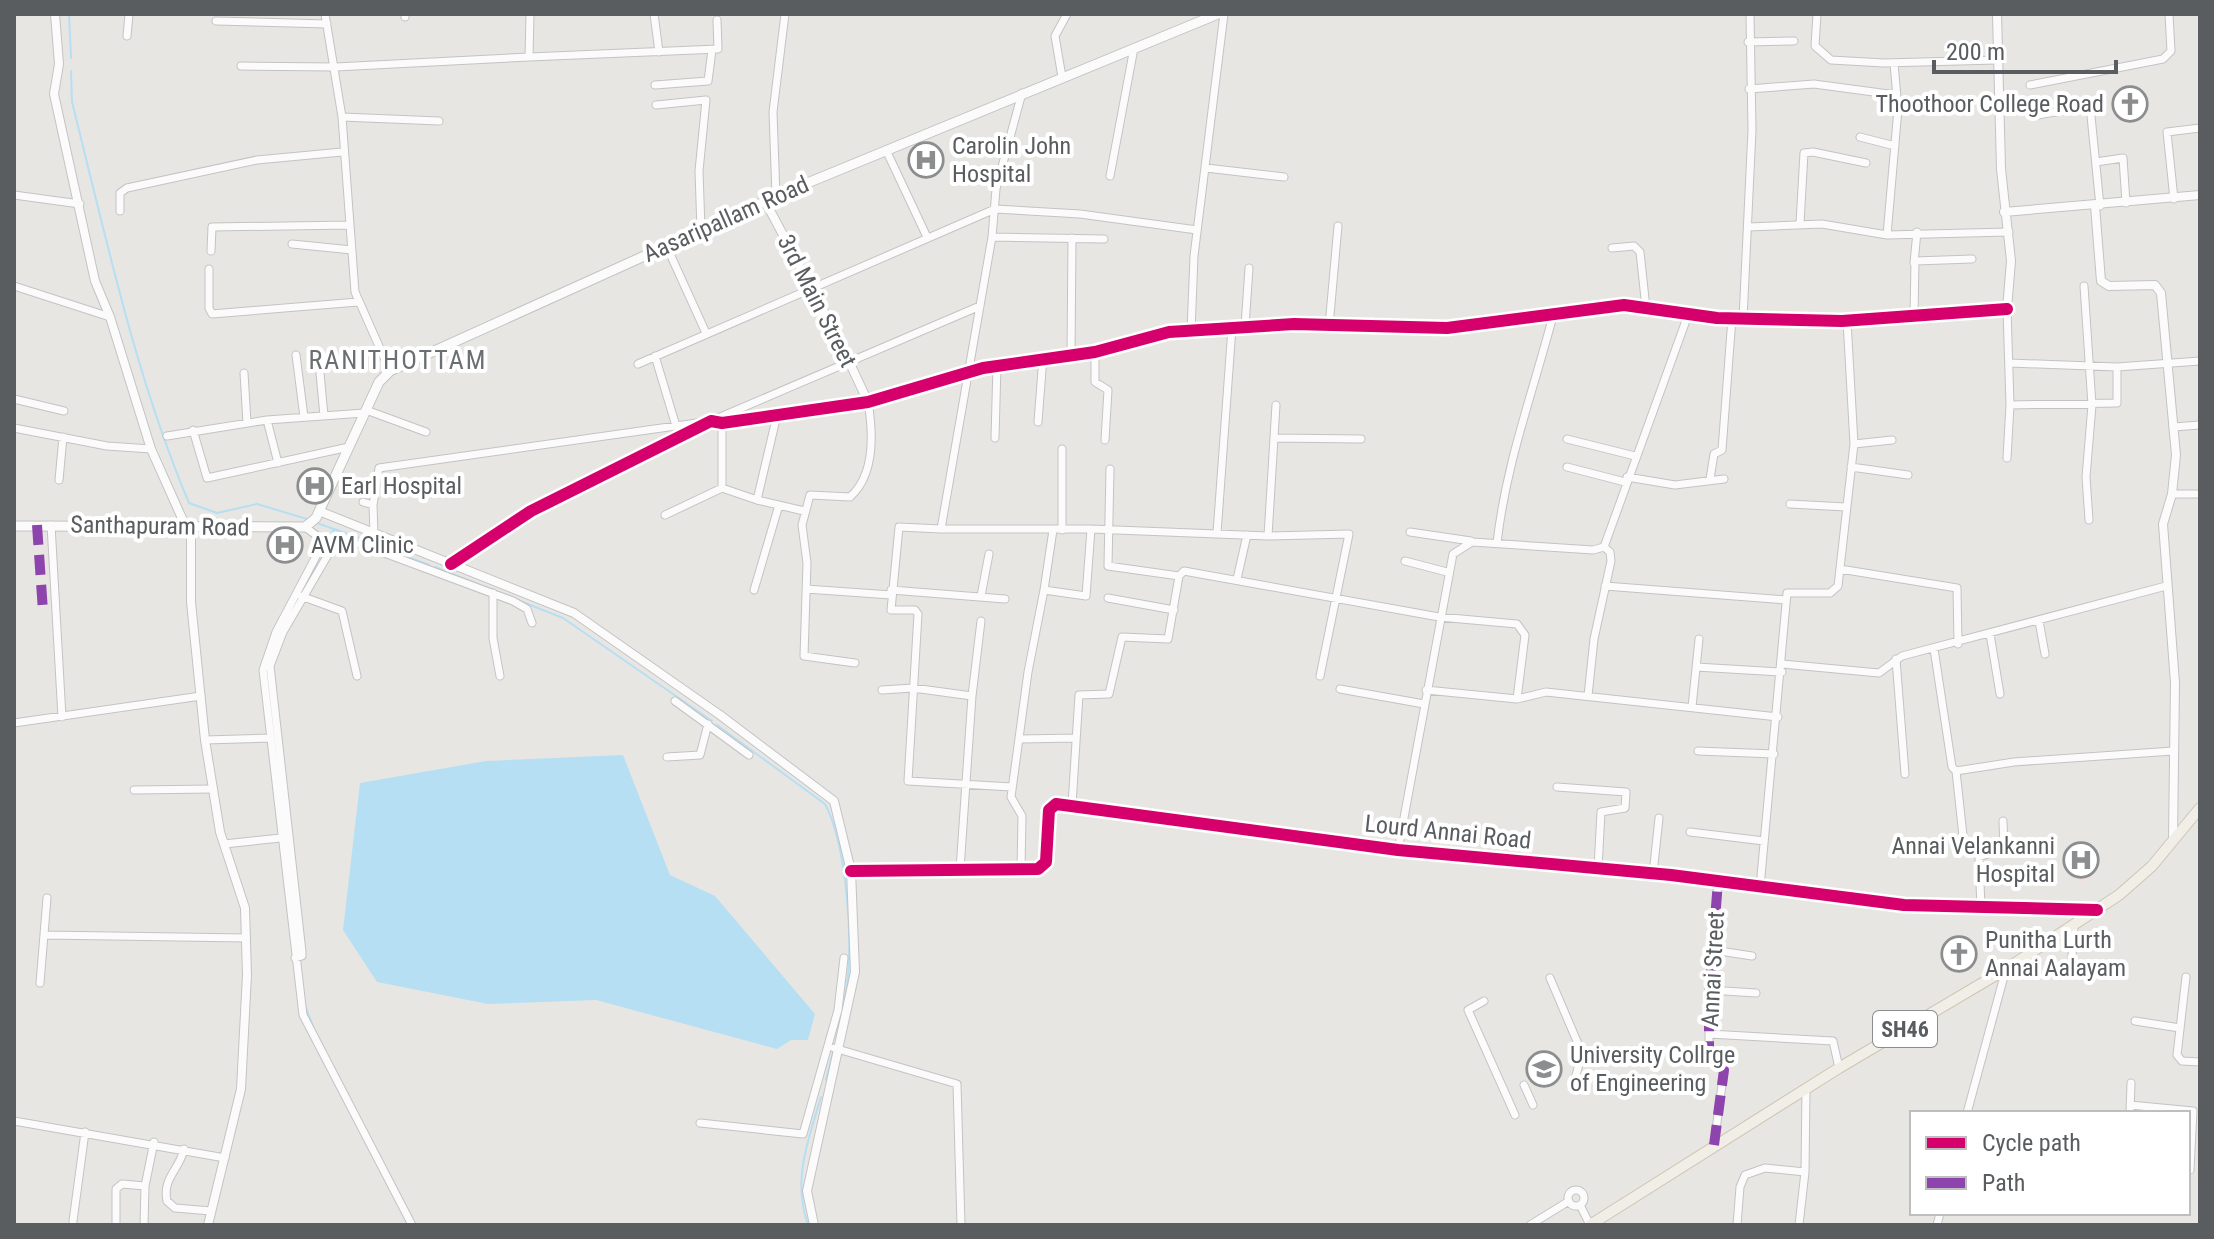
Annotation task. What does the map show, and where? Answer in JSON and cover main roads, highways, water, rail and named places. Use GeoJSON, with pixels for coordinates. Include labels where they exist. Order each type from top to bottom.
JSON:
{"type":"FeatureCollection","features":[{"type":"Feature","properties":{"kind":"main road","name":"Aasaripallam Road"},"geometry":{"type":"LineString","coordinates":[[313,520],[379,382],[390,371],[776,196],[1221,14]]}},
{"type":"Feature","properties":{"kind":"main road","name":"Santhapuram Road"},"geometry":{"type":"LineString","coordinates":[[14,526],[188,525],[313,520]]}},
{"type":"Feature","properties":{"kind":"main road","name":"SH46"},"geometry":{"type":"LineString","coordinates":[[1590,1225],[1714,1145],[2006,969],[2097,910],[2152,866],[2200,808]]}},
{"type":"Feature","properties":{"kind":"water"},"geometry":{"type":"Polygon","coordinates":[[[623,755],[670,875],[715,896],[815,1014],[808,1040],[791,1040],[777,1049],[596,1000],[488,1004],[377,982],[343,930],[360,783],[486,761],[623,755]]]}},
{"type":"Feature","properties":{"kind":"waterway"},"geometry":{"type":"LineString","coordinates":[[69,14],[71,58]]}},
{"type":"Feature","properties":{"kind":"waterway"},"geometry":{"type":"LineString","coordinates":[[71,71],[72,102],[123,305],[153,405],[189,503],[217,513],[257,504],[307,519]]}},
{"type":"Feature","properties":{"kind":"waterway"},"geometry":{"type":"LineString","coordinates":[[317,523],[376,544]]}},
{"type":"Feature","properties":{"kind":"waterway"},"geometry":{"type":"LineString","coordinates":[[313,570],[334,529]]}},
{"type":"Feature","properties":{"kind":"waterway"},"geometry":{"type":"LineString","coordinates":[[382,547],[429,565]]}},
{"type":"Feature","properties":{"kind":"waterway"},"geometry":{"type":"LineString","coordinates":[[435,567],[563,618],[712,721]]}},
{"type":"Feature","properties":{"kind":"waterway"},"geometry":{"type":"LineString","coordinates":[[717,725],[825,804],[839,845],[847,899],[849,953],[845,997]]}},
{"type":"Feature","properties":{"kind":"waterway"},"geometry":{"type":"LineString","coordinates":[[305,1005],[314,1029]]}},
{"type":"Feature","properties":{"kind":"waterway"},"geometry":{"type":"LineString","coordinates":[[826,1080],[833,1052]]}},
{"type":"Feature","properties":{"kind":"waterway"},"geometry":{"type":"LineString","coordinates":[[808,1225],[801,1192],[802,1176],[821,1097]]}},
{"type":"Feature","properties":{"kind":"place","name":"Thoothoor College Road"},"geometry":{"type":"Point","coordinates":[2130,104]}},
{"type":"Feature","properties":{"kind":"place","name":"Carolin John Hospital"},"geometry":{"type":"Point","coordinates":[926,160]}},
{"type":"Feature","properties":{"kind":"place","name":"Earl Hospital"},"geometry":{"type":"Point","coordinates":[315,486]}},
{"type":"Feature","properties":{"kind":"place","name":"AVM Clinic"},"geometry":{"type":"Point","coordinates":[285,545]}},
{"type":"Feature","properties":{"kind":"place","name":"Annai Velankanni Hospital"},"geometry":{"type":"Point","coordinates":[2081,860]}},
{"type":"Feature","properties":{"kind":"place","name":"Punitha Lurth Annai Aalayam"},"geometry":{"type":"Point","coordinates":[1959,954]}},
{"type":"Feature","properties":{"kind":"place","name":"University Collrge of Engineering"},"geometry":{"type":"Point","coordinates":[1544,1069]}},
{"type":"Feature","properties":{"kind":"district","name":"RANITHOTTAM"},"geometry":{"type":"Point","coordinates":[398,360]}}]}
